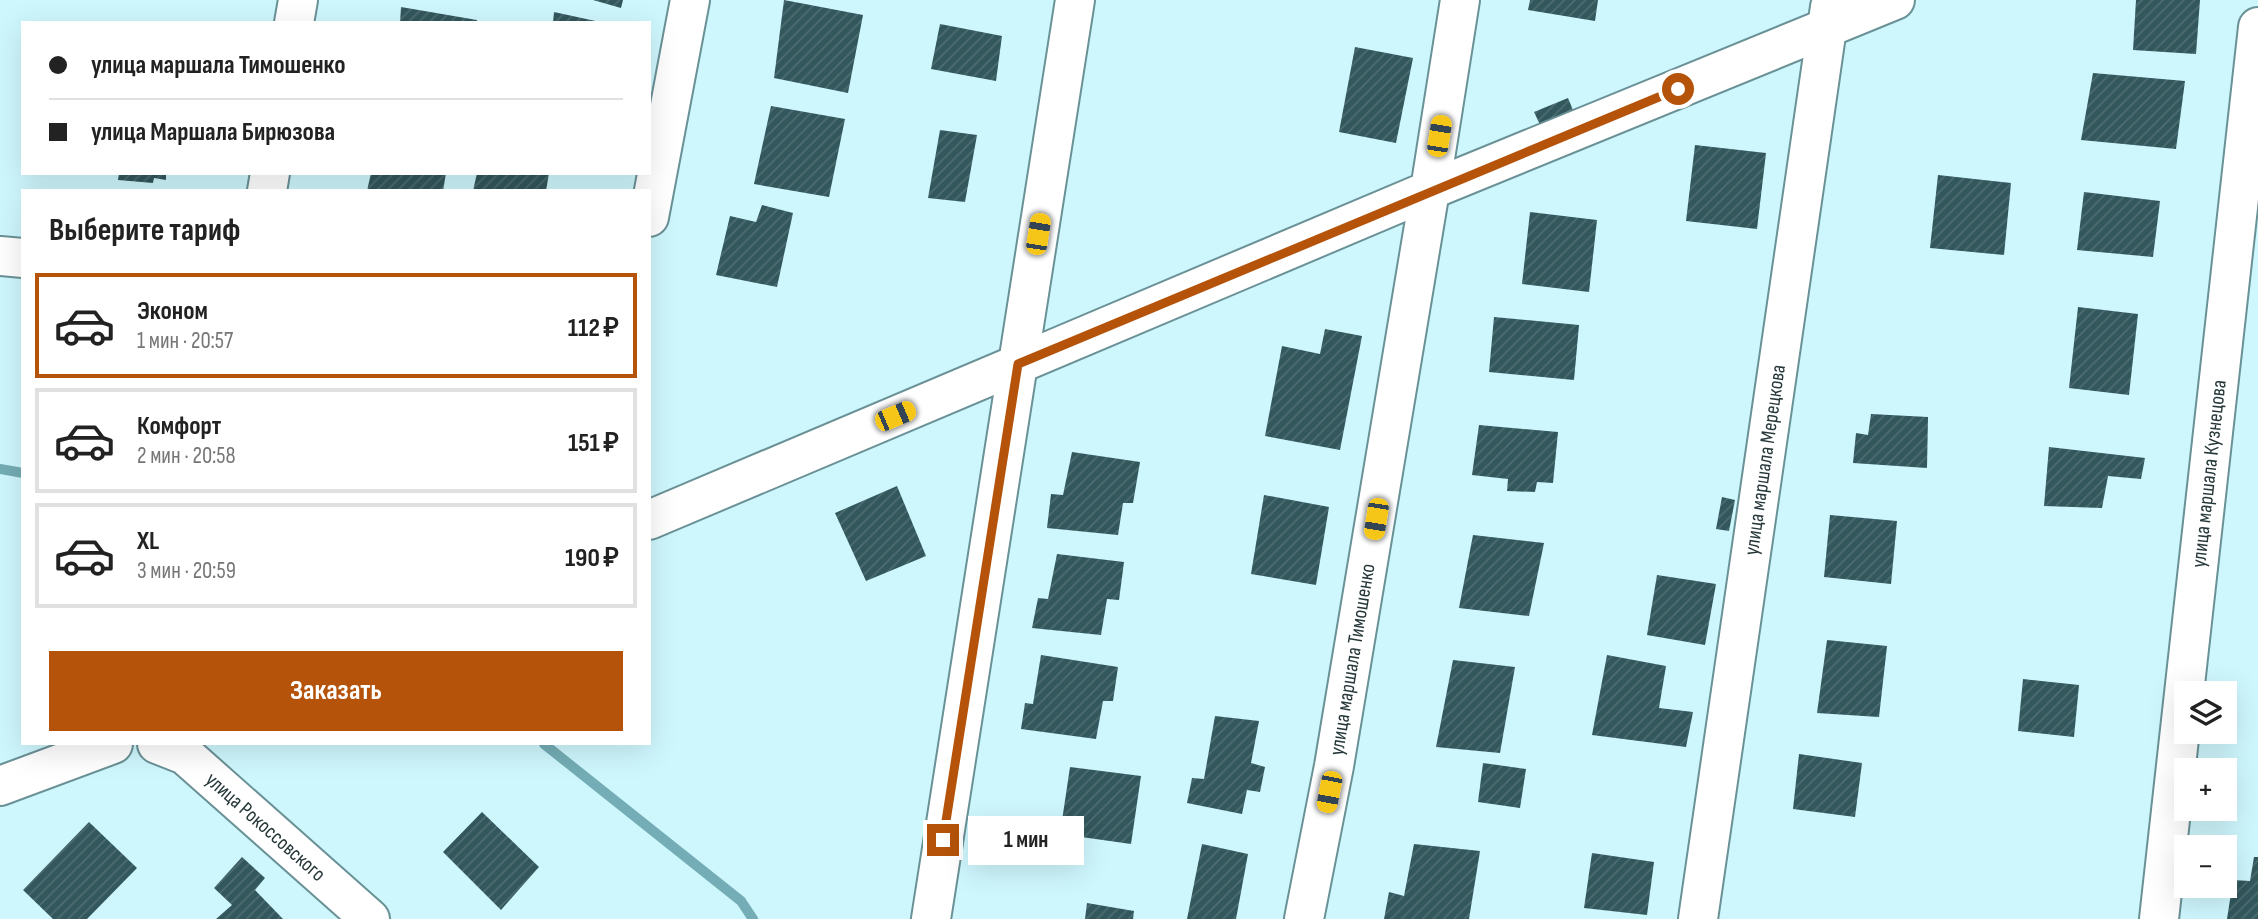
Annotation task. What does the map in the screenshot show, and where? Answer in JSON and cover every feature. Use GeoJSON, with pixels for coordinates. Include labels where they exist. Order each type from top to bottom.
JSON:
{"type":"FeatureCollection","features":[{"type":"Feature","properties":{"kind":"street"},"geometry":{"type":"LineString","coordinates":[[294,21],[298,0]]}},
{"type":"Feature","properties":{"kind":"street"},"geometry":{"type":"LineString","coordinates":[[651,206],[690,0]]}},
{"type":"Feature","properties":{"kind":"street"},"geometry":{"type":"LineString","coordinates":[[931,919],[1075,0]]}},
{"type":"Feature","properties":{"kind":"street","name":"улица маршала Тимошенко"},"geometry":{"type":"LineString","coordinates":[[1304,919],[1334,766],[1460,0]]}},
{"type":"Feature","properties":{"kind":"street"},"geometry":{"type":"LineString","coordinates":[[651,519],[1430,191],[1829,14],[1895,0]]}},
{"type":"Feature","properties":{"kind":"street","name":"улица маршала Мерецкова"},"geometry":{"type":"LineString","coordinates":[[1698,919],[1829,14]]}},
{"type":"Feature","properties":{"kind":"street","name":"улица маршала Кузнецова"},"geometry":{"type":"LineString","coordinates":[[2159,919],[2258,27]]}},
{"type":"Feature","properties":{"kind":"street"},"geometry":{"type":"LineString","coordinates":[[0,256],[21,258]]}},
{"type":"Feature","properties":{"kind":"street"},"geometry":{"type":"LineString","coordinates":[[0,786],[110,745]]}},
{"type":"Feature","properties":{"kind":"street","name":"улица Рокоссовского"},"geometry":{"type":"LineString","coordinates":[[160,745],[185,755],[370,919]]}},
{"type":"Feature","properties":{"kind":"building"},"geometry":{"type":"Polygon","coordinates":[[[593,0],[623,0],[621,8],[593,0]]]}},
{"type":"Feature","properties":{"kind":"building"},"geometry":{"type":"Polygon","coordinates":[[[784,0],[863,15],[848,93],[774,78],[784,0]]]}},
{"type":"Feature","properties":{"kind":"building"},"geometry":{"type":"Polygon","coordinates":[[[1530,0],[1598,0],[1595,21],[1528,10],[1530,0]]]}},
{"type":"Feature","properties":{"kind":"building"},"geometry":{"type":"Polygon","coordinates":[[[2136,0],[2200,0],[2196,54],[2133,50],[2136,0]]]}},
{"type":"Feature","properties":{"kind":"building"},"geometry":{"type":"Polygon","coordinates":[[[401,7],[477,20],[477,21],[400,21],[401,7]]]}},
{"type":"Feature","properties":{"kind":"building"},"geometry":{"type":"Polygon","coordinates":[[[554,12],[595,21],[553,21],[554,12]]]}},
{"type":"Feature","properties":{"kind":"building"},"geometry":{"type":"Polygon","coordinates":[[[940,24],[1002,36],[996,81],[931,69],[940,24]]]}},
{"type":"Feature","properties":{"kind":"building"},"geometry":{"type":"Polygon","coordinates":[[[1355,47],[1413,58],[1396,143],[1339,132],[1355,47]]]}},
{"type":"Feature","properties":{"kind":"building"},"geometry":{"type":"Polygon","coordinates":[[[2093,73],[2185,81],[2176,149],[2081,140],[2093,73]]]}},
{"type":"Feature","properties":{"kind":"building"},"geometry":{"type":"Polygon","coordinates":[[[1568,98],[1575,115],[1542,129],[1534,112],[1568,98]]]}},
{"type":"Feature","properties":{"kind":"building"},"geometry":{"type":"Polygon","coordinates":[[[771,106],[845,119],[829,197],[754,184],[771,106]]]}},
{"type":"Feature","properties":{"kind":"building"},"geometry":{"type":"Polygon","coordinates":[[[940,130],[977,135],[965,202],[928,198],[940,130]]]}},
{"type":"Feature","properties":{"kind":"building"},"geometry":{"type":"Polygon","coordinates":[[[1695,145],[1766,153],[1757,229],[1686,221],[1695,145]]]}},
{"type":"Feature","properties":{"kind":"building"},"geometry":{"type":"Polygon","coordinates":[[[119,175],[166,175],[166,180],[154,178],[153,183],[118,180],[119,175]]]}},
{"type":"Feature","properties":{"kind":"building"},"geometry":{"type":"Polygon","coordinates":[[[371,175],[446,175],[443,189],[367,189],[371,175]]]}},
{"type":"Feature","properties":{"kind":"building"},"geometry":{"type":"Polygon","coordinates":[[[477,175],[549,175],[546,189],[473,189],[477,175]]]}},
{"type":"Feature","properties":{"kind":"building"},"geometry":{"type":"Polygon","coordinates":[[[1938,175],[2011,183],[2004,255],[1930,248],[1938,175]]]}},
{"type":"Feature","properties":{"kind":"building"},"geometry":{"type":"Polygon","coordinates":[[[2084,192],[2160,201],[2153,257],[2077,250],[2084,192]]]}},
{"type":"Feature","properties":{"kind":"building"},"geometry":{"type":"Polygon","coordinates":[[[762,205],[793,213],[777,287],[716,275],[730,216],[756,222],[762,205]]]}},
{"type":"Feature","properties":{"kind":"building"},"geometry":{"type":"Polygon","coordinates":[[[1530,212],[1597,220],[1589,292],[1522,284],[1530,212]]]}},
{"type":"Feature","properties":{"kind":"building"},"geometry":{"type":"Polygon","coordinates":[[[2078,307],[2138,314],[2129,395],[2069,388],[2078,307]]]}},
{"type":"Feature","properties":{"kind":"building"},"geometry":{"type":"Polygon","coordinates":[[[1494,317],[1579,325],[1574,380],[1489,372],[1494,317]]]}},
{"type":"Feature","properties":{"kind":"building"},"geometry":{"type":"Polygon","coordinates":[[[1325,329],[1362,336],[1340,450],[1265,436],[1282,346],[1320,354],[1325,329]]]}},
{"type":"Feature","properties":{"kind":"building"},"geometry":{"type":"Polygon","coordinates":[[[1871,414],[1928,417],[1927,468],[1853,463],[1856,433],[1868,435],[1871,414]]]}},
{"type":"Feature","properties":{"kind":"building"},"geometry":{"type":"Polygon","coordinates":[[[1479,425],[1558,432],[1553,483],[1537,482],[1535,492],[1507,491],[1508,479],[1472,475],[1479,425]]]}},
{"type":"Feature","properties":{"kind":"building"},"geometry":{"type":"Polygon","coordinates":[[[2049,447],[2145,458],[2141,479],[2108,476],[2102,508],[2044,506],[2049,447]]]}},
{"type":"Feature","properties":{"kind":"building"},"geometry":{"type":"Polygon","coordinates":[[[1072,452],[1140,462],[1133,503],[1123,503],[1118,535],[1047,528],[1051,494],[1063,495],[1072,452]]]}},
{"type":"Feature","properties":{"kind":"building"},"geometry":{"type":"Polygon","coordinates":[[[897,486],[926,556],[866,581],[835,513],[897,486]]]}},
{"type":"Feature","properties":{"kind":"building"},"geometry":{"type":"Polygon","coordinates":[[[1264,495],[1329,507],[1316,585],[1251,574],[1264,495]]]}},
{"type":"Feature","properties":{"kind":"building"},"geometry":{"type":"Polygon","coordinates":[[[1722,497],[1735,500],[1729,531],[1716,529],[1722,497]]]}},
{"type":"Feature","properties":{"kind":"building"},"geometry":{"type":"Polygon","coordinates":[[[1830,515],[1897,521],[1891,584],[1824,577],[1830,515]]]}},
{"type":"Feature","properties":{"kind":"building"},"geometry":{"type":"Polygon","coordinates":[[[1473,535],[1544,543],[1529,616],[1459,608],[1473,535]]]}},
{"type":"Feature","properties":{"kind":"building"},"geometry":{"type":"Polygon","coordinates":[[[1057,554],[1124,562],[1119,600],[1107,599],[1101,635],[1032,628],[1038,598],[1048,599],[1057,554]]]}},
{"type":"Feature","properties":{"kind":"building"},"geometry":{"type":"Polygon","coordinates":[[[1657,575],[1716,584],[1705,645],[1647,635],[1657,575]]]}},
{"type":"Feature","properties":{"kind":"building"},"geometry":{"type":"Polygon","coordinates":[[[1827,640],[1887,646],[1879,717],[1817,713],[1827,640]]]}},
{"type":"Feature","properties":{"kind":"building"},"geometry":{"type":"Polygon","coordinates":[[[1041,655],[1118,667],[1113,701],[1103,701],[1096,739],[1021,729],[1025,703],[1033,704],[1041,655]]]}},
{"type":"Feature","properties":{"kind":"building"},"geometry":{"type":"Polygon","coordinates":[[[1607,655],[1666,666],[1659,708],[1693,712],[1686,747],[1592,735],[1607,655]]]}},
{"type":"Feature","properties":{"kind":"building"},"geometry":{"type":"Polygon","coordinates":[[[1453,660],[1515,667],[1500,753],[1436,747],[1453,660]]]}},
{"type":"Feature","properties":{"kind":"building"},"geometry":{"type":"Polygon","coordinates":[[[2023,679],[2079,685],[2074,737],[2018,731],[2023,679]]]}},
{"type":"Feature","properties":{"kind":"building"},"geometry":{"type":"Polygon","coordinates":[[[1215,716],[1259,721],[1251,763],[1265,767],[1260,792],[1247,790],[1242,814],[1187,803],[1192,778],[1204,779],[1215,716]]]}},
{"type":"Feature","properties":{"kind":"building"},"geometry":{"type":"Polygon","coordinates":[[[1799,754],[1862,763],[1855,817],[1793,809],[1799,754]]]}},
{"type":"Feature","properties":{"kind":"building"},"geometry":{"type":"Polygon","coordinates":[[[1483,763],[1526,769],[1520,808],[1478,802],[1483,763]]]}},
{"type":"Feature","properties":{"kind":"building"},"geometry":{"type":"Polygon","coordinates":[[[1070,767],[1141,776],[1131,844],[1060,834],[1070,767]]]}},
{"type":"Feature","properties":{"kind":"building"},"geometry":{"type":"Polygon","coordinates":[[[482,812],[539,867],[501,910],[443,852],[482,812]]]}},
{"type":"Feature","properties":{"kind":"building"},"geometry":{"type":"Polygon","coordinates":[[[89,822],[137,868],[87,919],[53,919],[23,890],[89,822]]]}},
{"type":"Feature","properties":{"kind":"building"},"geometry":{"type":"Polygon","coordinates":[[[1202,844],[1248,854],[1236,919],[1187,919],[1202,844]]]}},
{"type":"Feature","properties":{"kind":"building"},"geometry":{"type":"Polygon","coordinates":[[[1414,844],[1480,851],[1469,919],[1384,919],[1389,892],[1404,896],[1414,844]]]}},
{"type":"Feature","properties":{"kind":"building"},"geometry":{"type":"Polygon","coordinates":[[[1592,853],[1654,862],[1647,915],[1584,908],[1592,853]]]}},
{"type":"Feature","properties":{"kind":"building"},"geometry":{"type":"Polygon","coordinates":[[[242,857],[265,878],[255,890],[283,919],[216,919],[232,905],[214,888],[242,857]]]}},
{"type":"Feature","properties":{"kind":"building"},"geometry":{"type":"Polygon","coordinates":[[[2254,857],[2258,857],[2258,919],[2227,919],[2230,898],[2237,898],[2237,880],[2250,881],[2254,857]]]}},
{"type":"Feature","properties":{"kind":"building"},"geometry":{"type":"Polygon","coordinates":[[[1087,903],[1134,911],[1133,919],[1085,919],[1087,903]]]}},
{"type":"Feature","properties":{"kind":"waterway"},"geometry":{"type":"LineString","coordinates":[[0,469],[21,473]]}},
{"type":"Feature","properties":{"kind":"waterway"},"geometry":{"type":"LineString","coordinates":[[545,745],[741,901],[753,919]]}},
{"type":"Feature","properties":{"kind":"route"},"geometry":{"type":"LineString","coordinates":[[943,840],[1018,364],[1678,89]]}}]}
